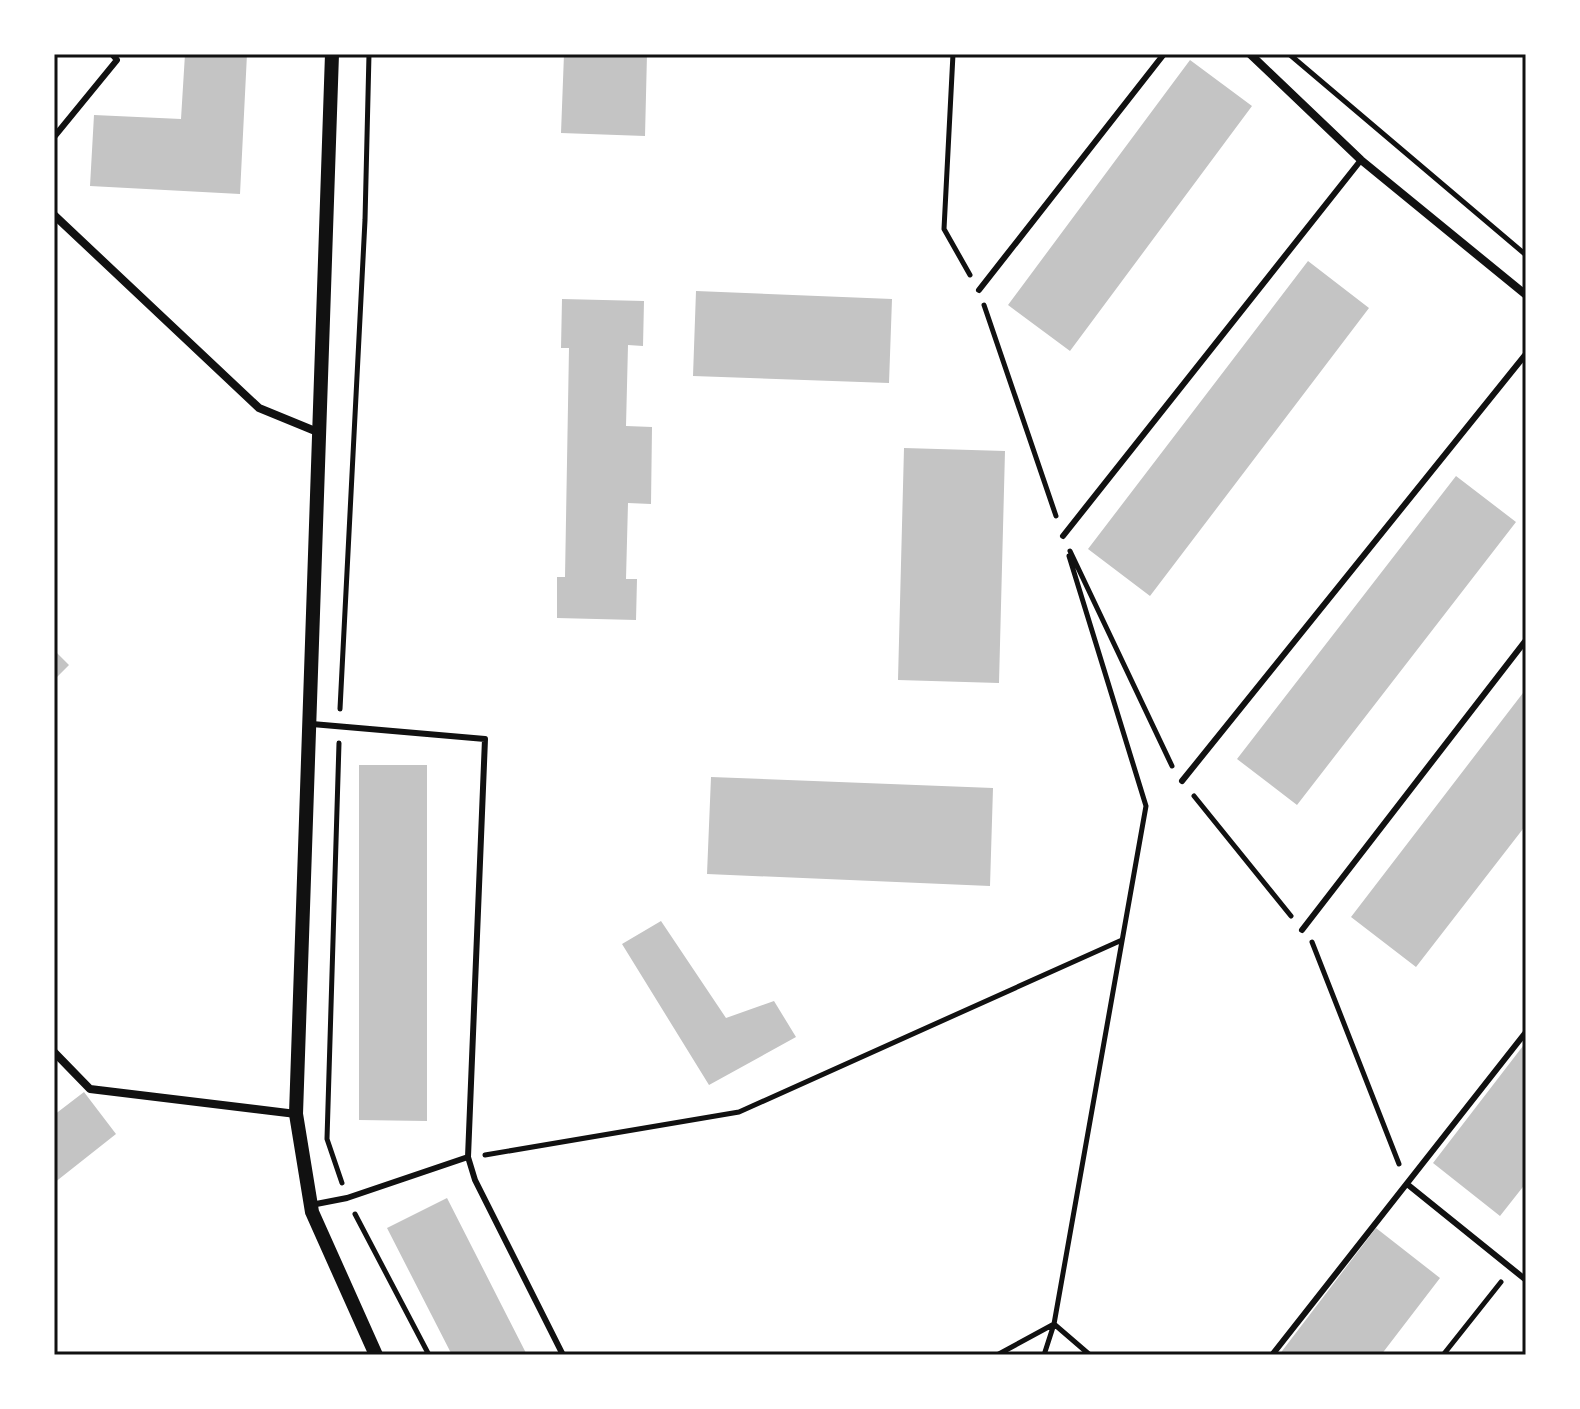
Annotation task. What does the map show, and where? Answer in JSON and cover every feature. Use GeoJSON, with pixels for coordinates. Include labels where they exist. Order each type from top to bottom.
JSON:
{"type":"FeatureCollection","features":[{"type":"Feature","properties":{"kind":"street"},"geometry":{"type":"LineString","coordinates":[[332,54],[296,1114],[310,1205],[376,1355]]}},
{"type":"Feature","properties":{"kind":"street"},"geometry":{"type":"LineString","coordinates":[[1250,54],[1361,160],[1526,295]]}},
{"type":"Feature","properties":{"kind":"street"},"geometry":{"type":"LineString","coordinates":[[54,215],[259,408],[321,433]]}},
{"type":"Feature","properties":{"kind":"street"},"geometry":{"type":"LineString","coordinates":[[54,1052],[90,1089],[296,1114]]}},
{"type":"Feature","properties":{"kind":"lane"},"geometry":{"type":"LineString","coordinates":[[54,137],[117,60],[112,54]]}},
{"type":"Feature","properties":{"kind":"lane"},"geometry":{"type":"LineString","coordinates":[[979,290],[1164,54]]}},
{"type":"Feature","properties":{"kind":"lane"},"geometry":{"type":"LineString","coordinates":[[1063,536],[1361,160]]}},
{"type":"Feature","properties":{"kind":"lane"},"geometry":{"type":"LineString","coordinates":[[1182,781],[1526,354]]}},
{"type":"Feature","properties":{"kind":"lane"},"geometry":{"type":"LineString","coordinates":[[1302,930],[1526,640]]}},
{"type":"Feature","properties":{"kind":"lane"},"geometry":{"type":"LineString","coordinates":[[310,724],[339,724],[485,739],[468,1157],[475,1180],[563,1355]]}},
{"type":"Feature","properties":{"kind":"lane"},"geometry":{"type":"LineString","coordinates":[[1272,1355],[1526,1032]]}},
{"type":"Feature","properties":{"kind":"lane"},"geometry":{"type":"LineString","coordinates":[[310,1205],[347,1198],[468,1157]]}},
{"type":"Feature","properties":{"kind":"lane"},"geometry":{"type":"LineString","coordinates":[[1407,1184],[1526,1280]]}},
{"type":"Feature","properties":{"kind":"path"},"geometry":{"type":"LineString","coordinates":[[369,54],[364,236],[339,724],[327,1139],[347,1198],[429,1355]]}},
{"type":"Feature","properties":{"kind":"path"},"geometry":{"type":"LineString","coordinates":[[953,54],[944,229],[979,290],[1063,536],[1146,806],[1054,1324],[1044,1355]]}},
{"type":"Feature","properties":{"kind":"path"},"geometry":{"type":"LineString","coordinates":[[1289,54],[1526,255]]}},
{"type":"Feature","properties":{"kind":"path"},"geometry":{"type":"LineString","coordinates":[[1063,536],[1176,775],[1312,942],[1407,1184]]}},
{"type":"Feature","properties":{"kind":"path"},"geometry":{"type":"LineString","coordinates":[[468,1157],[739,1112],[1123,939]]}},
{"type":"Feature","properties":{"kind":"path"},"geometry":{"type":"LineString","coordinates":[[1443,1355],[1512,1268]]}},
{"type":"Feature","properties":{"kind":"path"},"geometry":{"type":"LineString","coordinates":[[997,1355],[1054,1324]]}},
{"type":"Feature","properties":{"kind":"path"},"geometry":{"type":"LineString","coordinates":[[1054,1324],[1090,1355]]}},
{"type":"Feature","properties":{"kind":"building"},"geometry":{"type":"Polygon","coordinates":[[[185,54],[247,54],[240,194],[90,186],[94,115],[181,119],[185,54]]]}},
{"type":"Feature","properties":{"kind":"building"},"geometry":{"type":"Polygon","coordinates":[[[564,54],[647,54],[645,136],[561,133],[564,54]]]}},
{"type":"Feature","properties":{"kind":"building"},"geometry":{"type":"Polygon","coordinates":[[[1190,60],[1252,106],[1070,351],[1008,305],[1190,60]]]}},
{"type":"Feature","properties":{"kind":"building"},"geometry":{"type":"Polygon","coordinates":[[[1308,261],[1369,308],[1150,596],[1088,549],[1308,261]]]}},
{"type":"Feature","properties":{"kind":"building"},"geometry":{"type":"Polygon","coordinates":[[[696,291],[892,299],[889,383],[693,376],[696,291]]]}},
{"type":"Feature","properties":{"kind":"building"},"geometry":{"type":"Polygon","coordinates":[[[562,299],[644,301],[643,346],[628,345],[626,426],[652,427],[651,504],[628,503],[626,579],[637,579],[636,620],[557,618],[557,577],[565,577],[569,348],[561,348],[562,299]]]}},
{"type":"Feature","properties":{"kind":"building"},"geometry":{"type":"Polygon","coordinates":[[[904,448],[1005,451],[999,683],[898,680],[904,448]]]}},
{"type":"Feature","properties":{"kind":"building"},"geometry":{"type":"Polygon","coordinates":[[[1456,476],[1516,522],[1297,805],[1237,759],[1456,476]]]}},
{"type":"Feature","properties":{"kind":"building"},"geometry":{"type":"Polygon","coordinates":[[[54,650],[69,665],[54,680],[54,650]]]}},
{"type":"Feature","properties":{"kind":"building"},"geometry":{"type":"Polygon","coordinates":[[[1526,689],[1526,825],[1416,967],[1351,917],[1526,689]]]}},
{"type":"Feature","properties":{"kind":"building"},"geometry":{"type":"Polygon","coordinates":[[[359,765],[427,765],[427,1121],[359,1120],[359,765]]]}},
{"type":"Feature","properties":{"kind":"building"},"geometry":{"type":"Polygon","coordinates":[[[711,777],[993,788],[990,886],[707,874],[711,777]]]}},
{"type":"Feature","properties":{"kind":"building"},"geometry":{"type":"Polygon","coordinates":[[[661,921],[726,1018],[774,1001],[796,1037],[709,1085],[622,944],[661,921]]]}},
{"type":"Feature","properties":{"kind":"building"},"geometry":{"type":"Polygon","coordinates":[[[1526,1042],[1526,1183],[1500,1216],[1433,1163],[1526,1042]]]}},
{"type":"Feature","properties":{"kind":"building"},"geometry":{"type":"Polygon","coordinates":[[[84,1092],[116,1134],[54,1183],[54,1115],[84,1092]]]}},
{"type":"Feature","properties":{"kind":"building"},"geometry":{"type":"Polygon","coordinates":[[[447,1198],[527,1355],[452,1355],[387,1228],[447,1198]]]}},
{"type":"Feature","properties":{"kind":"building"},"geometry":{"type":"Polygon","coordinates":[[[1376,1228],[1440,1278],[1381,1355],[1279,1355],[1376,1228]]]}}]}
